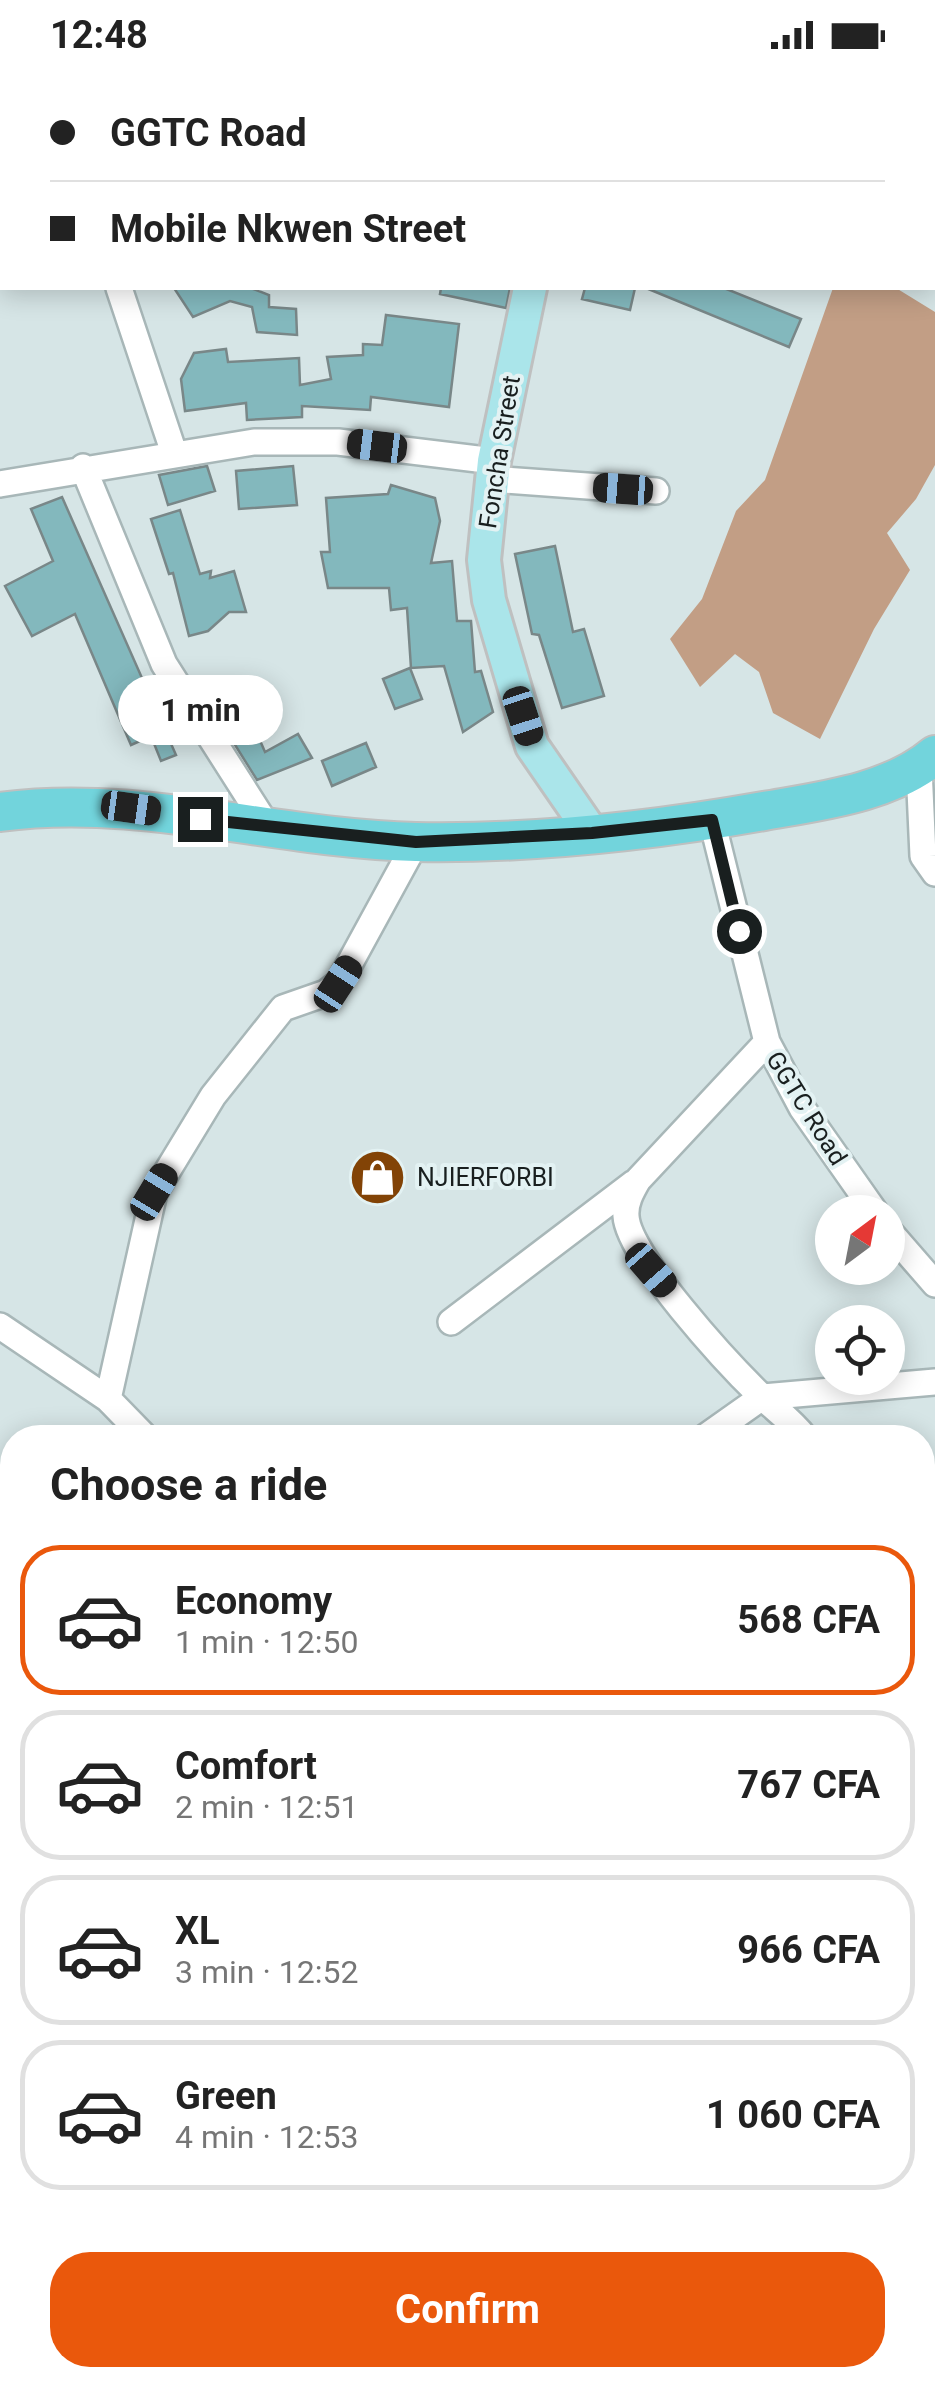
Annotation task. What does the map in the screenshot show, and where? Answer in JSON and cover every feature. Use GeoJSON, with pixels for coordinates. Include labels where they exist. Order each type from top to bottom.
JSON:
{"type":"FeatureCollection","features":[{"type":"Feature","properties":{"kind":"highway"},"geometry":{"type":"LineString","coordinates":[[0,812],[131,808],[269,829],[416,842],[592,833],[712,820],[840,798],[927,762]]}},
{"type":"Feature","properties":{"kind":"main road","name":"Foncha Street"},"geometry":{"type":"LineString","coordinates":[[530,290],[493,470],[484,560],[504,656],[532,746],[592,833]]}},
{"type":"Feature","properties":{"kind":"street"},"geometry":{"type":"LineString","coordinates":[[120,290],[174,453]]}},
{"type":"Feature","properties":{"kind":"street"},"geometry":{"type":"LineString","coordinates":[[0,484],[174,453],[298,440],[656,491]]}},
{"type":"Feature","properties":{"kind":"street"},"geometry":{"type":"LineString","coordinates":[[82,468],[164,664],[269,829]]}},
{"type":"Feature","properties":{"kind":"street"},"geometry":{"type":"LineString","coordinates":[[927,762],[923,856],[935,873]]}},
{"type":"Feature","properties":{"kind":"street","name":"GGTC Road"},"geometry":{"type":"LineString","coordinates":[[712,820],[766,1042],[802,1108],[863,1195]]}},
{"type":"Feature","properties":{"kind":"street"},"geometry":{"type":"LineString","coordinates":[[108,1399],[154,1192],[213,1096],[283,1008],[326,993],[338,984],[416,842]]}},
{"type":"Feature","properties":{"kind":"street"},"geometry":{"type":"LineString","coordinates":[[451,1322],[638,1180],[766,1042]]}},
{"type":"Feature","properties":{"kind":"street"},"geometry":{"type":"LineString","coordinates":[[638,1180],[628,1199],[626,1218],[632,1240],[651,1270],[762,1397],[796,1425]]}},
{"type":"Feature","properties":{"kind":"street"},"geometry":{"type":"LineString","coordinates":[[905,1250],[935,1284]]}},
{"type":"Feature","properties":{"kind":"street"},"geometry":{"type":"LineString","coordinates":[[0,1326],[108,1399],[133,1425]]}},
{"type":"Feature","properties":{"kind":"street"},"geometry":{"type":"LineString","coordinates":[[722,1425],[762,1397],[935,1382]]}},
{"type":"Feature","properties":{"kind":"shaded area"},"geometry":{"type":"Polygon","coordinates":[[[832,290],[899,290],[935,312],[935,465],[916,499],[887,533],[910,570],[874,629],[820,739],[773,713],[759,672],[735,654],[700,687],[670,639],[702,599],[736,511],[765,480],[832,290]]]}},
{"type":"Feature","properties":{"kind":"building"},"geometry":{"type":"Polygon","coordinates":[[[175,290],[256,290],[269,295],[269,307],[296,309],[297,335],[257,332],[252,307],[230,301],[193,317],[175,290]]]}},
{"type":"Feature","properties":{"kind":"building"},"geometry":{"type":"Polygon","coordinates":[[[441,290],[510,290],[506,308],[440,294],[441,290]]]}},
{"type":"Feature","properties":{"kind":"building"},"geometry":{"type":"Polygon","coordinates":[[[584,290],[635,290],[630,310],[582,299],[584,290]]]}},
{"type":"Feature","properties":{"kind":"building"},"geometry":{"type":"Polygon","coordinates":[[[651,290],[729,290],[801,319],[789,347],[651,290]]]}},
{"type":"Feature","properties":{"kind":"building"},"geometry":{"type":"Polygon","coordinates":[[[386,315],[459,324],[449,407],[371,397],[370,410],[302,406],[302,417],[247,420],[246,403],[185,411],[181,379],[194,353],[226,349],[228,362],[299,358],[300,385],[331,379],[327,357],[363,355],[363,344],[382,345],[386,315]]]}},
{"type":"Feature","properties":{"kind":"building"},"geometry":{"type":"Polygon","coordinates":[[[207,466],[215,491],[168,505],[159,475],[207,466]]]}},
{"type":"Feature","properties":{"kind":"building"},"geometry":{"type":"Polygon","coordinates":[[[293,466],[297,505],[239,509],[236,471],[293,466]]]}},
{"type":"Feature","properties":{"kind":"building"},"geometry":{"type":"Polygon","coordinates":[[[391,485],[435,498],[440,521],[431,563],[452,561],[457,621],[471,621],[475,672],[481,671],[493,712],[463,732],[444,666],[411,668],[407,608],[391,610],[389,588],[328,588],[321,552],[330,552],[326,498],[388,494],[391,485]]]}},
{"type":"Feature","properties":{"kind":"building"},"geometry":{"type":"Polygon","coordinates":[[[62,497],[176,755],[161,761],[151,736],[131,745],[75,614],[32,636],[5,586],[53,561],[31,509],[62,497]]]}},
{"type":"Feature","properties":{"kind":"building"},"geometry":{"type":"Polygon","coordinates":[[[180,510],[200,574],[211,571],[210,578],[234,571],[246,612],[229,612],[208,631],[189,636],[173,573],[169,574],[151,519],[180,510]]]}},
{"type":"Feature","properties":{"kind":"building"},"geometry":{"type":"Polygon","coordinates":[[[555,546],[573,632],[584,629],[604,696],[562,708],[539,635],[532,634],[515,554],[555,546]]]}},
{"type":"Feature","properties":{"kind":"building"},"geometry":{"type":"Polygon","coordinates":[[[410,668],[422,699],[395,709],[383,679],[410,668]]]}},
{"type":"Feature","properties":{"kind":"building"},"geometry":{"type":"Polygon","coordinates":[[[252,722],[265,752],[298,734],[312,758],[257,780],[227,732],[252,722]]]}},
{"type":"Feature","properties":{"kind":"building"},"geometry":{"type":"Polygon","coordinates":[[[366,743],[376,767],[332,786],[322,761],[366,743]]]}},
{"type":"Feature","properties":{"kind":"place","name":"NJIERFORBI"},"geometry":{"type":"Point","coordinates":[378,1177]}},
{"type":"Feature","properties":{"kind":"route"},"geometry":{"type":"LineString","coordinates":[[200,819],[416,842],[592,833],[712,820],[739,931]]}}]}
